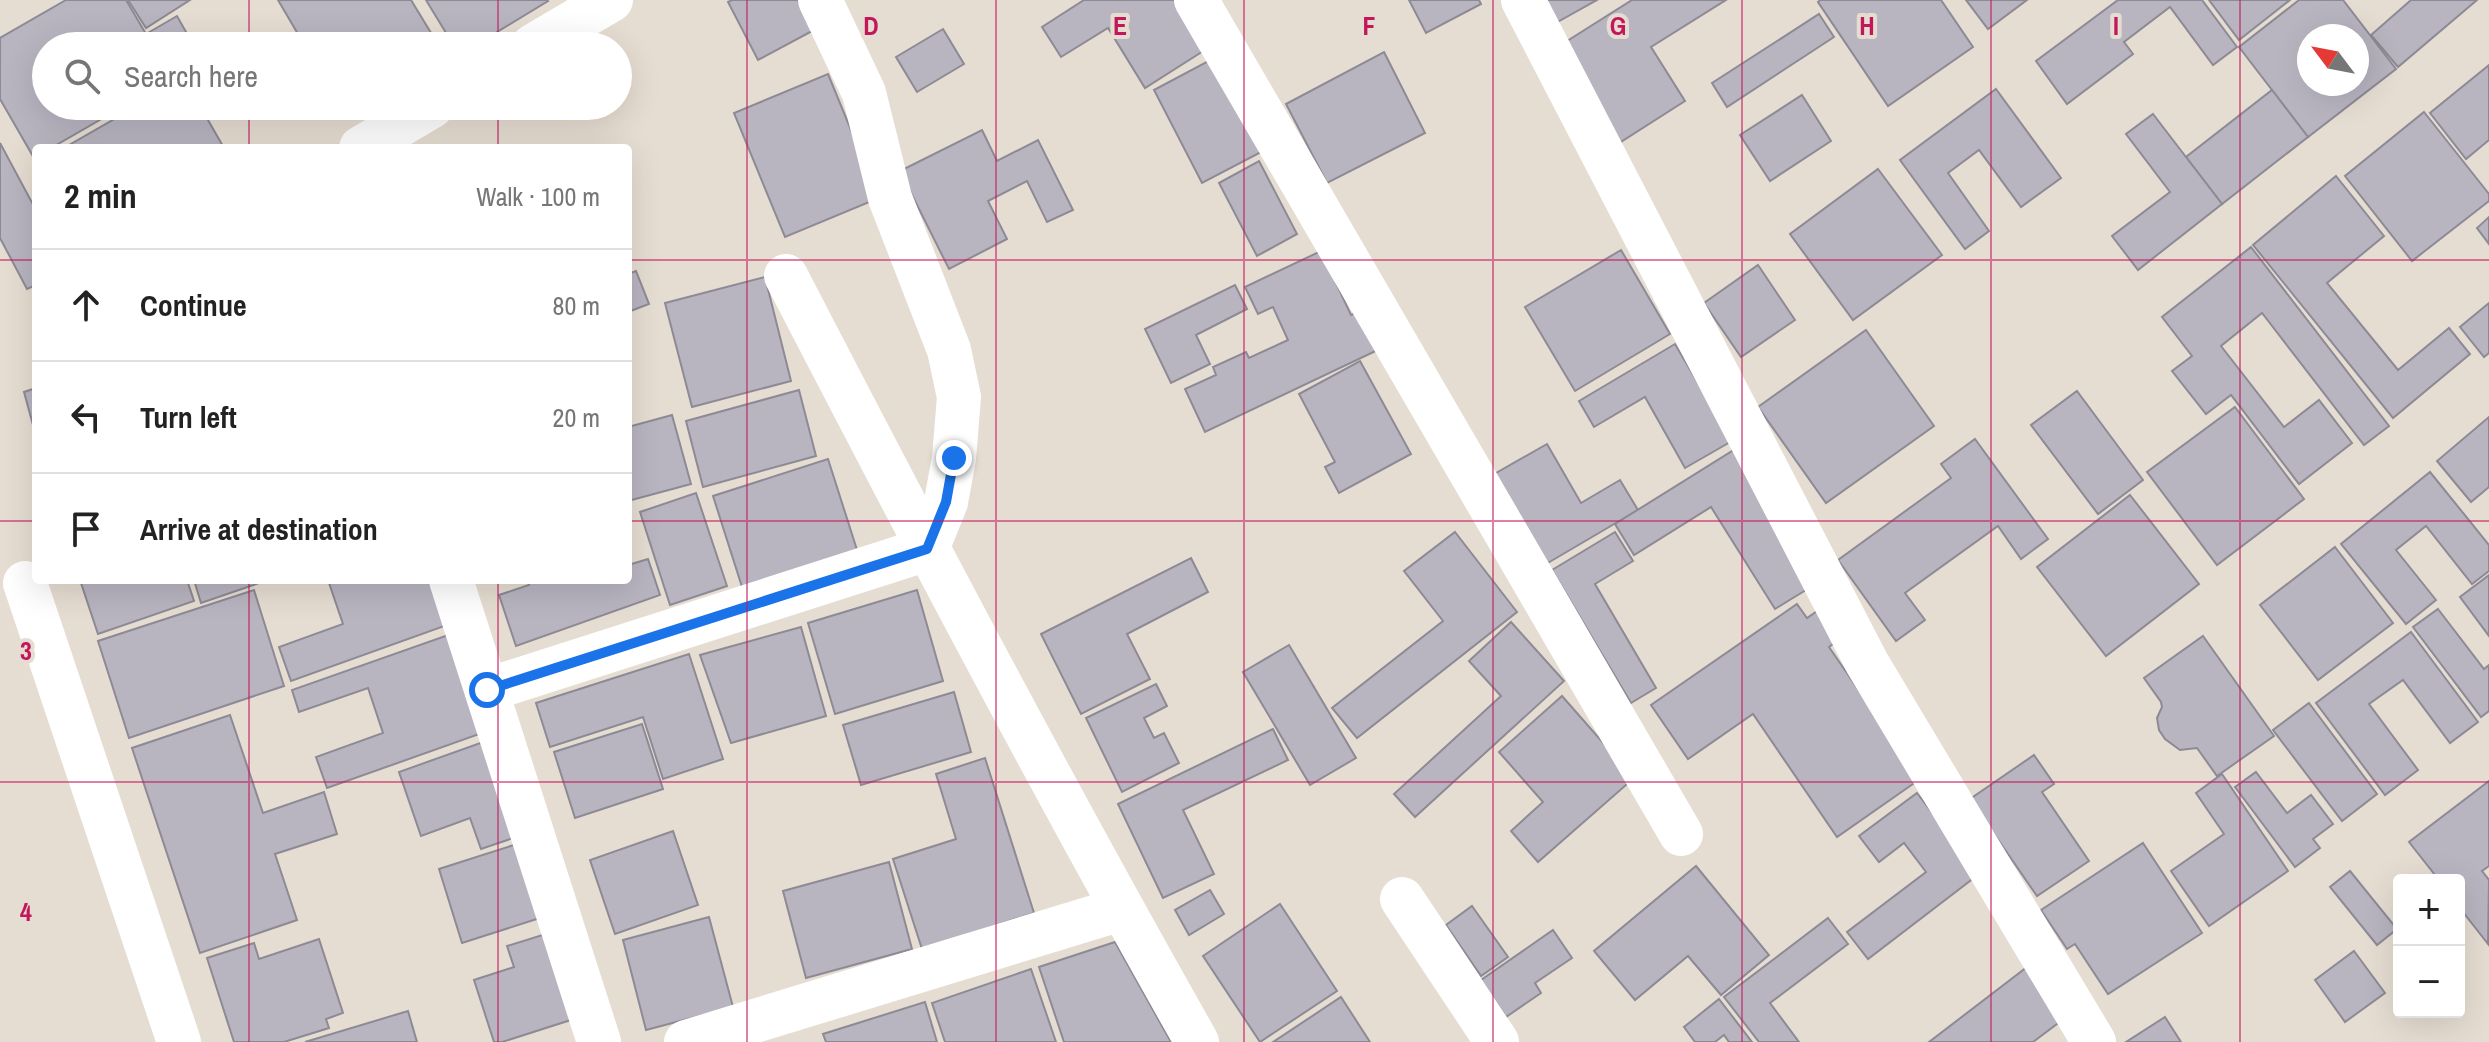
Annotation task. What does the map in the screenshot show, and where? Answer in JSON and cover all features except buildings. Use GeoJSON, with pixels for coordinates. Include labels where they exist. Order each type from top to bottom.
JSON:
{"type":"FeatureCollection","features":[{"type":"Feature","properties":{"kind":"street"},"geometry":{"type":"LineString","coordinates":[[557,32],[611,0]]}},
{"type":"Feature","properties":{"kind":"street"},"geometry":{"type":"LineString","coordinates":[[820,0],[864,93],[890,198],[949,350],[959,397],[954,458],[946,502],[927,549]]}},
{"type":"Feature","properties":{"kind":"street"},"geometry":{"type":"LineString","coordinates":[[1196,0],[1681,834]]}},
{"type":"Feature","properties":{"kind":"street"},"geometry":{"type":"LineString","coordinates":[[1523,0],[1867,663],[2094,1042]]}},
{"type":"Feature","properties":{"kind":"street"},"geometry":{"type":"LineString","coordinates":[[368,144],[408,120]]}},
{"type":"Feature","properties":{"kind":"street"},"geometry":{"type":"LineString","coordinates":[[786,276],[927,549],[1121,909],[1197,1042]]}},
{"type":"Feature","properties":{"kind":"street"},"geometry":{"type":"LineString","coordinates":[[487,690],[927,549]]}},
{"type":"Feature","properties":{"kind":"street"},"geometry":{"type":"LineString","coordinates":[[25,583],[179,1042]]}},
{"type":"Feature","properties":{"kind":"street"},"geometry":{"type":"LineString","coordinates":[[452,584],[599,1042]]}},
{"type":"Feature","properties":{"kind":"street"},"geometry":{"type":"LineString","coordinates":[[1402,899],[1497,1042]]}},
{"type":"Feature","properties":{"kind":"street"},"geometry":{"type":"LineString","coordinates":[[686,1042],[1121,909]]}},
{"type":"Feature","properties":{"kind":"route"},"geometry":{"type":"LineString","coordinates":[[487,690],[927,549],[946,502],[954,458]]}}]}
